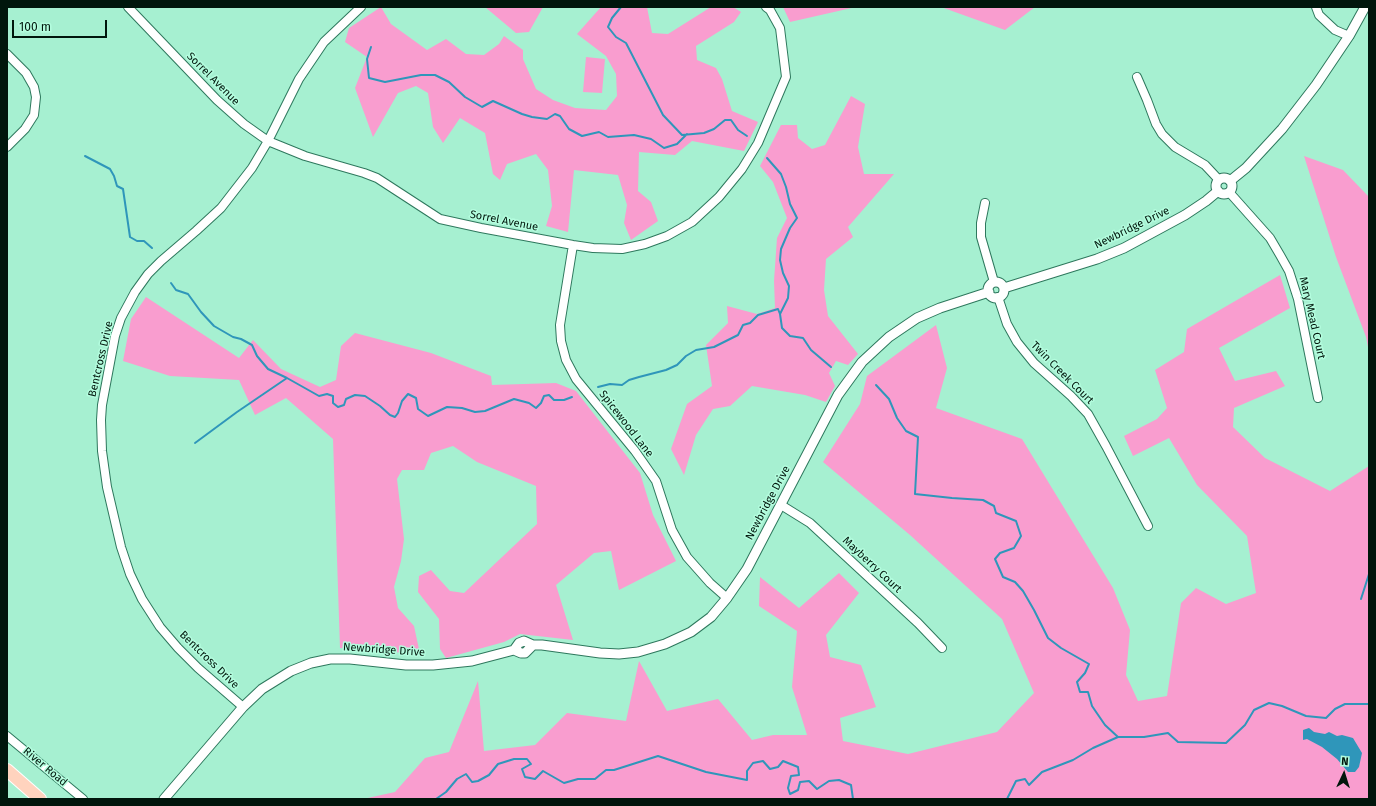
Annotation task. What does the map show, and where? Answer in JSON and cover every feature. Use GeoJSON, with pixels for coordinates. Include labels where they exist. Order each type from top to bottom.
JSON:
{"type":"FeatureCollection","features":[{"type":"Feature","properties":{"kind":"main road"},"geometry":{"type":"LineString","coordinates":[[7,770],[40,799]]}},
{"type":"Feature","properties":{"kind":"street","name":"Sorrel Avenue"},"geometry":{"type":"LineString","coordinates":[[128,7],[217,100],[244,124],[268,140],[304,156],[377,178],[440,219],[573,246],[593,248],[622,248],[645,244],[667,236],[692,222],[719,197],[742,169],[758,143],[786,77],[780,28],[770,10],[766,7]]}},
{"type":"Feature","properties":{"kind":"street","name":"Bentcross Drive"},"geometry":{"type":"LineString","coordinates":[[243,707],[198,668],[160,627],[142,599],[130,574],[121,547],[102,451],[102,405],[115,336],[121,318],[135,292],[148,274],[157,265],[221,208],[252,168],[299,79],[324,42],[361,7]]}},
{"type":"Feature","properties":{"kind":"street"},"geometry":{"type":"LineString","coordinates":[[1316,7],[1319,15],[1335,30],[1349,36]]}},
{"type":"Feature","properties":{"kind":"street"},"geometry":{"type":"LineString","coordinates":[[1230,181],[1246,168],[1282,129],[1316,85],[1349,36],[1364,7]]}},
{"type":"Feature","properties":{"kind":"street"},"geometry":{"type":"LineString","coordinates":[[7,54],[26,73],[34,87],[36,97],[34,115],[25,129],[7,147]]}},
{"type":"Feature","properties":{"kind":"street"},"geometry":{"type":"LineString","coordinates":[[1137,77],[1156,124],[1162,134],[1175,147],[1205,165],[1218,180]]}},
{"type":"Feature","properties":{"kind":"street"},"geometry":{"type":"LineString","coordinates":[[1218,180],[1226,178],[1230,181]]}},
{"type":"Feature","properties":{"kind":"street"},"geometry":{"type":"LineString","coordinates":[[1218,180],[1216,184],[1218,191],[1222,193],[1229,192],[1231,188],[1230,181]]}},
{"type":"Feature","properties":{"kind":"street","name":"Newbridge Drive"},"geometry":{"type":"LineString","coordinates":[[1004,288],[1096,259],[1124,248],[1185,215],[1218,191]]}},
{"type":"Feature","properties":{"kind":"street","name":"Mary Mead Court"},"geometry":{"type":"LineString","coordinates":[[1229,192],[1270,238],[1289,271],[1298,299],[1318,398]]}},
{"type":"Feature","properties":{"kind":"street"},"geometry":{"type":"LineString","coordinates":[[985,203],[980,223],[981,237],[994,282]]}},
{"type":"Feature","properties":{"kind":"street","name":"Spicewood Lane"},"geometry":{"type":"LineString","coordinates":[[573,246],[560,325],[561,341],[566,360],[576,379],[635,451],[656,481],[672,530],[686,557],[710,583],[727,598]]}},
{"type":"Feature","properties":{"kind":"street"},"geometry":{"type":"LineString","coordinates":[[994,282],[1000,283],[1004,288],[1002,294],[998,297],[993,297],[989,292],[990,286],[994,282]]}},
{"type":"Feature","properties":{"kind":"street","name":"Newbridge Drive"},"geometry":{"type":"LineString","coordinates":[[164,799],[243,707],[262,690],[291,671],[311,663],[350,659],[406,665],[433,665],[472,661],[514,650],[522,641],[533,645],[619,654],[638,652],[665,644],[691,632],[711,617],[727,598],[747,569],[838,395],[862,362],[889,337],[917,318],[940,308],[989,292]]}},
{"type":"Feature","properties":{"kind":"street","name":"Twin Creek Court"},"geometry":{"type":"LineString","coordinates":[[998,297],[1008,324],[1017,342],[1034,363],[1071,396],[1088,414],[1148,526]]}},
{"type":"Feature","properties":{"kind":"street","name":"Mayberry Court"},"geometry":{"type":"LineString","coordinates":[[781,505],[810,523],[918,623],[942,648]]}},
{"type":"Feature","properties":{"kind":"street","name":"River Road"},"geometry":{"type":"LineString","coordinates":[[7,736],[83,799]]}},
{"type":"Feature","properties":{"kind":"shaded area"},"geometry":{"type":"Polygon","coordinates":[[[381,7],[391,24],[427,50],[446,39],[466,54],[484,55],[499,44],[504,36],[523,50],[523,59],[536,89],[553,100],[575,108],[606,110],[617,96],[616,74],[606,56],[577,34],[601,7],[647,7],[652,33],[668,34],[711,7],[733,7],[741,12],[734,22],[696,46],[697,60],[716,68],[722,79],[732,111],[758,122],[744,151],[692,141],[675,155],[639,152],[638,191],[651,202],[658,221],[631,240],[624,223],[627,205],[618,175],[574,170],[568,232],[546,226],[552,206],[548,170],[536,154],[507,164],[500,180],[493,174],[485,133],[460,118],[443,143],[433,127],[428,93],[416,86],[398,93],[373,137],[355,88],[367,57],[345,42],[349,28],[381,7]]]}},
{"type":"Feature","properties":{"kind":"shaded area"},"geometry":{"type":"Polygon","coordinates":[[[485,7],[543,7],[529,32],[516,33],[485,7]]]}},
{"type":"Feature","properties":{"kind":"shaded area"},"geometry":{"type":"Polygon","coordinates":[[[783,7],[856,7],[790,22],[783,7]]]}},
{"type":"Feature","properties":{"kind":"shaded area"},"geometry":{"type":"Polygon","coordinates":[[[941,7],[1035,7],[1005,30],[941,7]]]}},
{"type":"Feature","properties":{"kind":"shaded area"},"geometry":{"type":"Polygon","coordinates":[[[586,57],[605,59],[602,93],[583,92],[586,57]]]}},
{"type":"Feature","properties":{"kind":"shaded area"},"geometry":{"type":"Polygon","coordinates":[[[851,96],[865,104],[858,147],[864,174],[894,174],[848,227],[853,237],[826,259],[824,290],[828,316],[858,354],[848,365],[836,361],[829,373],[835,386],[826,402],[805,395],[752,386],[730,406],[713,409],[696,435],[684,475],[671,449],[687,404],[712,386],[706,345],[728,323],[727,306],[757,314],[775,308],[774,281],[777,238],[787,218],[773,182],[760,166],[781,125],[797,125],[798,138],[812,149],[825,145],[851,96]]]}},
{"type":"Feature","properties":{"kind":"shaded area"},"geometry":{"type":"Polygon","coordinates":[[[1304,156],[1343,170],[1369,197],[1369,352],[1366,337],[1336,257],[1304,156]]]}},
{"type":"Feature","properties":{"kind":"shaded area"},"geometry":{"type":"Polygon","coordinates":[[[1280,275],[1290,308],[1219,348],[1235,381],[1276,371],[1285,386],[1234,408],[1233,427],[1265,458],[1330,491],[1369,466],[1369,799],[363,799],[395,792],[425,758],[449,752],[478,681],[484,751],[535,745],[567,713],[626,721],[639,661],[667,711],[718,699],[752,740],[773,735],[807,735],[792,687],[797,631],[759,606],[760,577],[799,608],[839,573],[859,593],[826,635],[830,657],[861,665],[876,707],[840,718],[843,741],[908,754],[997,732],[1034,693],[1002,619],[910,535],[823,462],[860,404],[867,376],[936,325],[947,368],[936,408],[1022,439],[1113,588],[1130,630],[1126,675],[1138,701],[1167,696],[1181,603],[1196,588],[1226,604],[1256,593],[1247,536],[1197,485],[1169,438],[1133,456],[1124,436],[1157,419],[1167,408],[1155,370],[1184,352],[1187,329],[1280,275]]]}},
{"type":"Feature","properties":{"kind":"shaded area"},"geometry":{"type":"Polygon","coordinates":[[[146,297],[239,358],[253,340],[281,369],[320,387],[336,380],[341,346],[355,333],[431,353],[491,376],[492,385],[556,383],[576,391],[640,473],[653,515],[676,561],[619,590],[611,551],[594,553],[556,585],[573,640],[520,634],[504,642],[446,658],[440,649],[439,619],[418,592],[419,576],[431,570],[450,591],[464,593],[537,524],[536,486],[477,462],[453,446],[431,453],[424,470],[402,470],[397,479],[404,539],[401,561],[394,587],[398,608],[414,626],[420,654],[340,648],[333,439],[286,398],[255,415],[239,380],[170,376],[123,361],[131,319],[146,297]]]}},
{"type":"Feature","properties":{"kind":"water"},"geometry":{"type":"Polygon","coordinates":[[[1309,728],[1314,732],[1325,734],[1329,732],[1337,736],[1342,735],[1353,738],[1362,753],[1359,767],[1355,772],[1348,772],[1337,759],[1322,747],[1307,739],[1303,740],[1303,730],[1309,728]]]}},
{"type":"Feature","properties":{"kind":"waterway"},"geometry":{"type":"LineString","coordinates":[[621,7],[612,18],[608,27],[616,37],[626,43],[663,115],[682,135],[704,133],[714,129],[725,120],[731,120],[738,130],[747,136]]}},
{"type":"Feature","properties":{"kind":"waterway"},"geometry":{"type":"LineString","coordinates":[[371,47],[367,59],[369,78],[385,82],[421,75],[435,75],[449,82],[465,97],[482,107],[493,101],[532,117],[547,119],[555,114],[560,116],[569,129],[582,136],[599,132],[608,137],[634,135],[651,139],[664,148],[677,144],[687,134]]}},
{"type":"Feature","properties":{"kind":"waterway"},"geometry":{"type":"LineString","coordinates":[[85,156],[110,169],[117,186],[123,189],[130,237],[137,241],[144,241],[152,248]]}},
{"type":"Feature","properties":{"kind":"waterway"},"geometry":{"type":"LineString","coordinates":[[767,158],[781,174],[790,204],[797,218],[790,228],[781,249],[780,260],[783,273],[789,286],[788,298],[780,314],[782,328],[790,336],[803,338],[811,350],[831,367]]}},
{"type":"Feature","properties":{"kind":"waterway"},"geometry":{"type":"LineString","coordinates":[[171,283],[176,290],[188,294],[201,312],[214,326],[233,337],[241,339],[252,345],[257,356],[268,369],[319,396],[327,394],[333,396],[333,403],[338,407],[344,405],[346,399],[355,395],[365,396],[390,415],[395,417],[402,401],[408,394],[416,398],[418,409],[428,416],[447,407],[462,408],[475,412],[485,411],[514,399],[529,403],[536,408],[541,403],[544,396],[549,395],[554,400],[564,400],[572,397]]}},
{"type":"Feature","properties":{"kind":"waterway"},"geometry":{"type":"LineString","coordinates":[[598,387],[610,384],[622,385],[629,380],[666,370],[677,365],[686,356],[696,350],[714,347],[738,335],[743,325],[750,323],[758,315],[778,309],[780,314]]}},
{"type":"Feature","properties":{"kind":"waterway"},"geometry":{"type":"LineString","coordinates":[[195,443],[287,378]]}},
{"type":"Feature","properties":{"kind":"waterway"},"geometry":{"type":"LineString","coordinates":[[876,385],[889,399],[897,418],[906,431],[918,437],[915,494],[983,500],[994,506],[996,513],[1016,521],[1021,536],[1014,548],[1000,553],[995,559],[1003,577],[1015,582],[1023,591],[1048,638],[1061,648],[1089,664],[1085,673],[1077,682],[1080,692],[1088,692],[1092,706],[1105,725],[1118,737]]}},
{"type":"Feature","properties":{"kind":"waterway"},"geometry":{"type":"LineString","coordinates":[[1361,599],[1369,574]]}},
{"type":"Feature","properties":{"kind":"waterway"},"geometry":{"type":"LineString","coordinates":[[1007,799],[1016,781],[1025,779],[1029,785],[1042,772],[1073,760],[1093,748],[1118,737],[1144,737],[1168,733],[1178,742],[1226,743],[1245,725],[1254,710],[1269,703],[1282,706],[1306,716],[1326,718],[1335,709],[1345,704],[1369,704]]}},
{"type":"Feature","properties":{"kind":"waterway"},"geometry":{"type":"LineString","coordinates":[[436,799],[446,792],[457,779],[466,774],[472,782],[478,781],[489,775],[498,764],[514,759],[527,759],[531,764],[522,769],[525,777],[535,779],[543,771],[564,783],[578,779],[595,779],[606,770],[614,770],[658,756],[706,772],[747,780],[747,771],[753,763],[763,761],[770,769],[778,767],[783,761],[798,767],[799,775],[791,776],[788,788],[790,794],[798,790],[800,782],[809,781],[817,789],[829,781],[839,780],[851,785],[853,799]]}}]}
